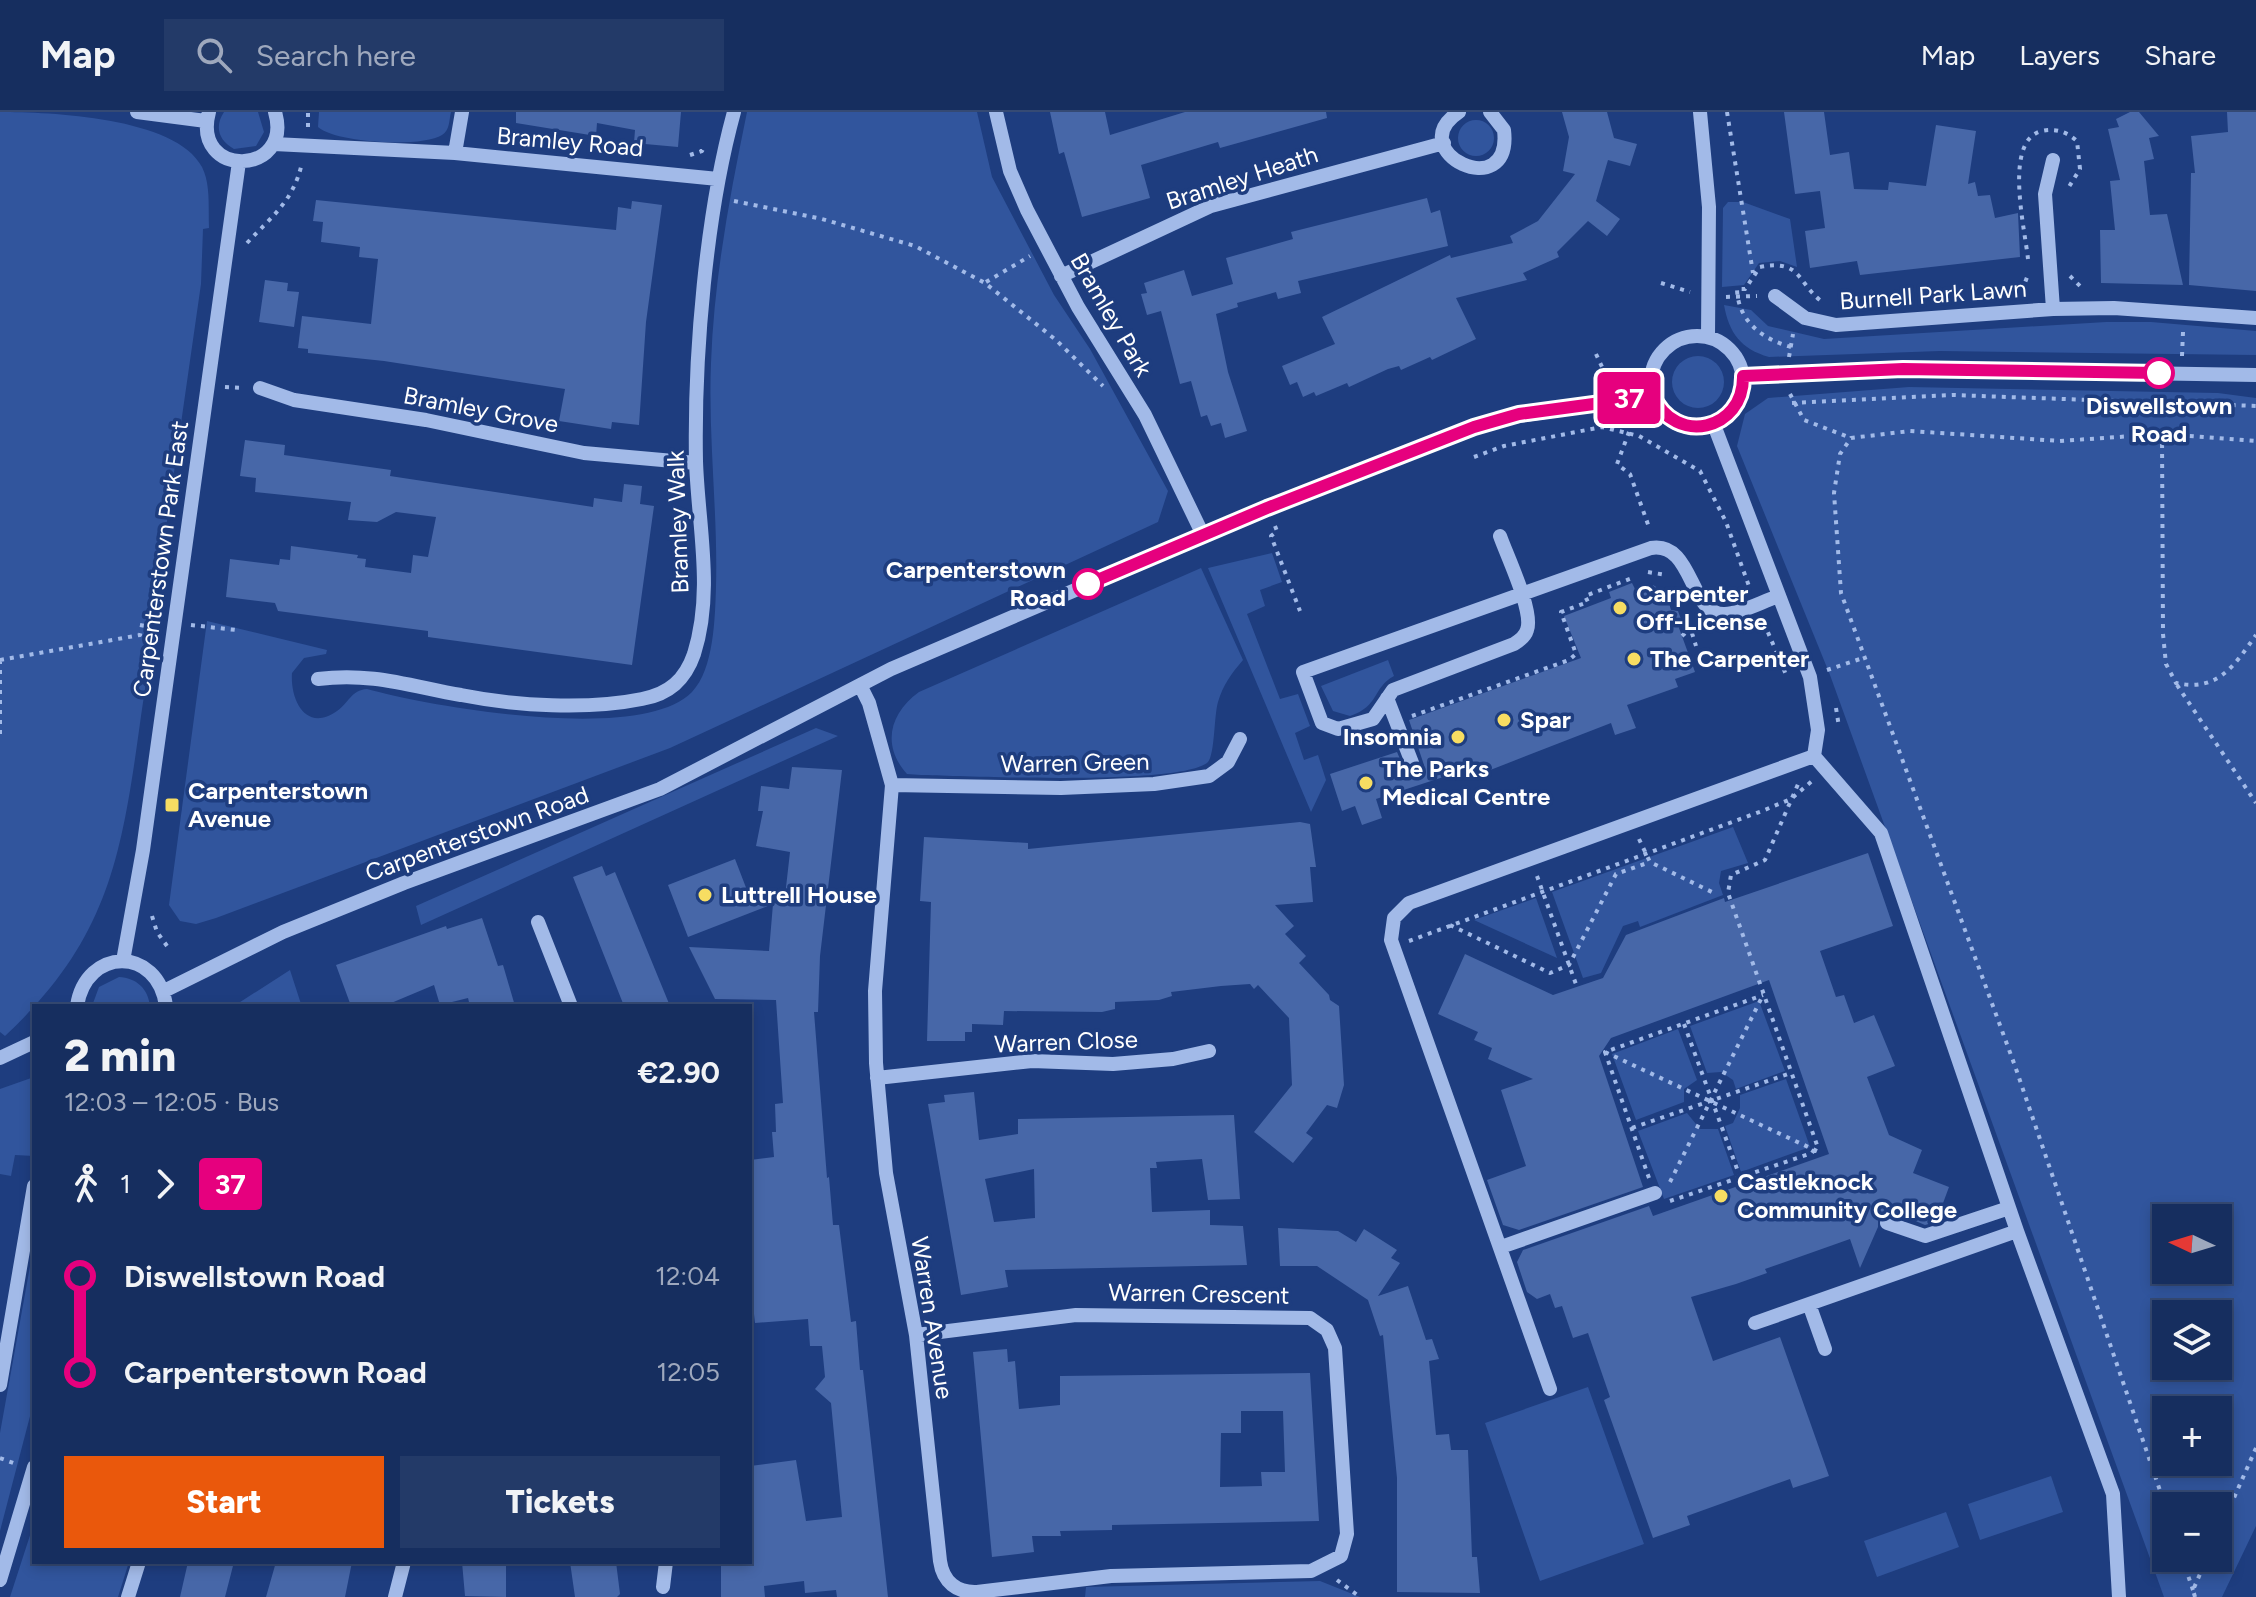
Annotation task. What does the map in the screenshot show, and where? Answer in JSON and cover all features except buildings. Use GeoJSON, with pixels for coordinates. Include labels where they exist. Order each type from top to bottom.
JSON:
{"type":"FeatureCollection","features":[{"type":"Feature","properties":{"kind":"street"},"geometry":{"type":"LineString","coordinates":[[137,112],[207,117],[210,144],[218,153],[239,162],[259,158],[274,144],[278,132],[275,112]]}},
{"type":"Feature","properties":{"kind":"street"},"geometry":{"type":"LineString","coordinates":[[455,153],[462,112]]}},
{"type":"Feature","properties":{"kind":"street","name":"Bramley Walk"},"geometry":{"type":"LineString","coordinates":[[318,679],[355,674],[523,704],[632,701],[673,687],[684,678],[691,663],[702,607],[705,562],[696,463],[702,318],[718,179],[734,112]]}},
{"type":"Feature","properties":{"kind":"street","name":"Bramley Park"},"geometry":{"type":"LineString","coordinates":[[996,112],[1010,171],[1046,246],[1145,415],[1203,535]]}},
{"type":"Feature","properties":{"kind":"street"},"geometry":{"type":"LineString","coordinates":[[1459,112],[1447,123],[1444,143],[1453,161],[1462,166],[1481,168],[1498,159],[1505,141],[1500,121],[1490,112]]}},
{"type":"Feature","properties":{"kind":"street"},"geometry":{"type":"LineString","coordinates":[[1700,112],[1709,207],[1708,337]]}},
{"type":"Feature","properties":{"kind":"street","name":"Bramley Heath"},"geometry":{"type":"LineString","coordinates":[[1061,276],[1211,206],[1444,143]]}},
{"type":"Feature","properties":{"kind":"street","name":"Bramley Road"},"geometry":{"type":"LineString","coordinates":[[274,144],[455,153],[718,179]]}},
{"type":"Feature","properties":{"kind":"street","name":"Burnell Park Lawn"},"geometry":{"type":"LineString","coordinates":[[2053,160],[2045,194],[2053,309]]}},
{"type":"Feature","properties":{"kind":"street","name":"Carpenterstown Park East"},"geometry":{"type":"LineString","coordinates":[[123,961],[143,850],[239,162]]}},
{"type":"Feature","properties":{"kind":"street","name":"Burnell Park Lawn"},"geometry":{"type":"LineString","coordinates":[[1775,296],[1805,318],[1836,325],[2053,309],[2114,308],[2256,318]]}},
{"type":"Feature","properties":{"kind":"street"},"geometry":{"type":"LineString","coordinates":[[1708,337],[1734,354],[1743,376],[1736,407],[1714,425],[1695,428],[1677,423],[1662,412],[1653,396],[1652,370],[1660,354],[1681,338],[1708,337]]}},
{"type":"Feature","properties":{"kind":"street"},"geometry":{"type":"LineString","coordinates":[[1743,376],[1903,369],[2256,375]]}},
{"type":"Feature","properties":{"kind":"street","name":"Bramley Grove"},"geometry":{"type":"LineString","coordinates":[[260,388],[294,400],[426,420],[584,453],[696,463]]}},
{"type":"Feature","properties":{"kind":"street","name":"Carpenterstown Road"},"geometry":{"type":"LineString","coordinates":[[165,999],[296,927],[404,883],[660,789],[860,685],[965,635],[1267,508],[1499,419],[1653,396]]}},
{"type":"Feature","properties":{"kind":"street"},"geometry":{"type":"LineString","coordinates":[[1714,425],[1810,677],[1818,730],[1814,760]]}},
{"type":"Feature","properties":{"kind":"street"},"geometry":{"type":"LineString","coordinates":[[1500,536],[1520,592],[1529,620],[1522,638],[1514,644],[1392,693],[1373,719],[1346,728],[1329,728],[1322,723],[1303,672],[1520,592],[1651,548],[1659,546],[1672,552],[1710,610],[1728,614],[1779,596]]}},
{"type":"Feature","properties":{"kind":"street","name":"Warren Avenue"},"geometry":{"type":"LineString","coordinates":[[860,685],[892,785],[875,987],[877,1078],[886,1171],[916,1335],[942,1570],[959,1590],[988,1591],[1111,1576],[1311,1571],[1324,1566]]}},
{"type":"Feature","properties":{"kind":"street"},"geometry":{"type":"LineString","coordinates":[[1392,693],[1414,768]]}},
{"type":"Feature","properties":{"kind":"street","name":"Warren Green"},"geometry":{"type":"LineString","coordinates":[[892,785],[1061,788],[1154,784],[1209,776],[1228,762],[1240,739]]}},
{"type":"Feature","properties":{"kind":"street"},"geometry":{"type":"LineString","coordinates":[[1550,1389],[1394,946],[1391,924],[1409,903],[1631,822],[1814,760]]}},
{"type":"Feature","properties":{"kind":"street"},"geometry":{"type":"LineString","coordinates":[[1814,760],[1881,833],[2017,1231],[2113,1494],[2119,1597]]}},
{"type":"Feature","properties":{"kind":"street"},"geometry":{"type":"LineString","coordinates":[[538,922],[570,1004]]}},
{"type":"Feature","properties":{"kind":"street"},"geometry":{"type":"LineString","coordinates":[[77,1004],[79,992],[96,969],[123,961],[148,970],[165,999]]}},
{"type":"Feature","properties":{"kind":"street"},"geometry":{"type":"LineString","coordinates":[[0,1058],[32,1043]]}},
{"type":"Feature","properties":{"kind":"street","name":"Warren Close"},"geometry":{"type":"LineString","coordinates":[[877,1078],[1032,1061],[1113,1064],[1173,1059],[1209,1051]]}},
{"type":"Feature","properties":{"kind":"street"},"geometry":{"type":"LineString","coordinates":[[1501,1247],[1657,1199]]}},
{"type":"Feature","properties":{"kind":"street"},"geometry":{"type":"LineString","coordinates":[[0,1385],[28,1251],[32,1208]]}},
{"type":"Feature","properties":{"kind":"street"},"geometry":{"type":"LineString","coordinates":[[1887,1223],[1925,1236],[2009,1208]]}},
{"type":"Feature","properties":{"kind":"street"},"geometry":{"type":"LineString","coordinates":[[1755,1323],[2017,1231]]}},
{"type":"Feature","properties":{"kind":"street"},"geometry":{"type":"LineString","coordinates":[[1809,1304],[1825,1349]]}},
{"type":"Feature","properties":{"kind":"street","name":"Warren Crescent"},"geometry":{"type":"LineString","coordinates":[[916,1335],[1076,1315],[1310,1318],[1327,1330],[1335,1348],[1347,1534],[1341,1556],[1324,1566]]}},
{"type":"Feature","properties":{"kind":"street"},"geometry":{"type":"LineString","coordinates":[[0,1580],[32,1474]]}},
{"type":"Feature","properties":{"kind":"street"},"geometry":{"type":"LineString","coordinates":[[128,1597],[138,1564]]}},
{"type":"Feature","properties":{"kind":"street"},"geometry":{"type":"LineString","coordinates":[[395,1597],[403,1564]]}},
{"type":"Feature","properties":{"kind":"street"},"geometry":{"type":"LineString","coordinates":[[663,1587],[666,1564]]}},
{"type":"Feature","properties":{"kind":"path"},"geometry":{"type":"LineString","coordinates":[[244,248],[272,221],[299,176],[308,112]]}},
{"type":"Feature","properties":{"kind":"path"},"geometry":{"type":"LineString","coordinates":[[1727,112],[1753,273],[1745,289],[1737,289],[1743,316],[1769,340],[1791,347]]}},
{"type":"Feature","properties":{"kind":"path"},"geometry":{"type":"LineString","coordinates":[[1996,292],[2017,289],[2028,281],[2018,161],[2026,140],[2037,132],[2060,131],[2077,141],[2080,169],[2062,200]]}},
{"type":"Feature","properties":{"kind":"path"},"geometry":{"type":"LineString","coordinates":[[686,156],[702,151],[707,138]]}},
{"type":"Feature","properties":{"kind":"path"},"geometry":{"type":"LineString","coordinates":[[716,199],[808,216],[915,246],[985,283],[1056,340],[1106,388]]}},
{"type":"Feature","properties":{"kind":"path"},"geometry":{"type":"LineString","coordinates":[[985,283],[1046,246]]}},
{"type":"Feature","properties":{"kind":"path"},"geometry":{"type":"LineString","coordinates":[[1753,273],[1769,265],[1795,271],[1825,302]]}},
{"type":"Feature","properties":{"kind":"path"},"geometry":{"type":"LineString","coordinates":[[2068,265],[2071,278],[2082,289],[2091,290]]}},
{"type":"Feature","properties":{"kind":"path"},"geometry":{"type":"LineString","coordinates":[[2180,374],[2185,314]]}},
{"type":"Feature","properties":{"kind":"path"},"geometry":{"type":"LineString","coordinates":[[1794,332],[1788,375],[1792,403],[1804,420],[1851,438],[1910,431],[2060,441],[2162,434],[2256,441]]}},
{"type":"Feature","properties":{"kind":"path"},"geometry":{"type":"LineString","coordinates":[[223,400],[226,378]]}},
{"type":"Feature","properties":{"kind":"path"},"geometry":{"type":"LineString","coordinates":[[1792,403],[1953,395],[2256,406]]}},
{"type":"Feature","properties":{"kind":"path"},"geometry":{"type":"LineString","coordinates":[[1474,457],[1504,446],[1602,427],[1629,432],[1685,460],[1700,471],[1726,522],[1756,604],[1790,683]]}},
{"type":"Feature","properties":{"kind":"path"},"geometry":{"type":"LineString","coordinates":[[1629,432],[1617,464],[1630,474],[1652,535],[1649,572],[1671,577]]}},
{"type":"Feature","properties":{"kind":"path"},"geometry":{"type":"LineString","coordinates":[[2162,434],[2163,634],[2166,664],[2256,803]]}},
{"type":"Feature","properties":{"kind":"path"},"geometry":{"type":"LineString","coordinates":[[1851,438],[1840,454],[1834,493],[1835,545],[1841,593],[2015,1066],[2161,1492]]}},
{"type":"Feature","properties":{"kind":"path"},"geometry":{"type":"LineString","coordinates":[[1267,508],[1277,531],[1271,536],[1300,611]]}},
{"type":"Feature","properties":{"kind":"path"},"geometry":{"type":"LineString","coordinates":[[1392,693],[1407,718],[1569,660],[1576,654],[1561,612],[1588,602],[1585,596],[1634,577]]}},
{"type":"Feature","properties":{"kind":"path"},"geometry":{"type":"LineString","coordinates":[[1683,605],[1696,646]]}},
{"type":"Feature","properties":{"kind":"path"},"geometry":{"type":"LineString","coordinates":[[188,639],[192,611]]}},
{"type":"Feature","properties":{"kind":"path"},"geometry":{"type":"LineString","coordinates":[[0,734],[0,660],[140,635],[143,620],[236,630]]}},
{"type":"Feature","properties":{"kind":"path"},"geometry":{"type":"LineString","coordinates":[[2176,683],[2197,688],[2231,671],[2256,635]]}},
{"type":"Feature","properties":{"kind":"path"},"geometry":{"type":"LineString","coordinates":[[1810,677],[1863,658]]}},
{"type":"Feature","properties":{"kind":"path"},"geometry":{"type":"LineString","coordinates":[[1657,1199],[1740,1177],[1814,1149],[1817,1145],[1763,995],[1728,883],[1731,875],[1765,860],[1791,799],[1839,725],[1834,702]]}},
{"type":"Feature","properties":{"kind":"path"},"geometry":{"type":"LineString","coordinates":[[1394,946],[1791,799],[1810,784],[1814,760]]}},
{"type":"Feature","properties":{"kind":"path"},"geometry":{"type":"LineString","coordinates":[[1631,822],[1650,862],[1712,892]]}},
{"type":"Feature","properties":{"kind":"path"},"geometry":{"type":"LineString","coordinates":[[1531,859],[1577,987]]}},
{"type":"Feature","properties":{"kind":"path"},"geometry":{"type":"LineString","coordinates":[[1450,925],[1550,973],[1569,965],[1616,874],[1650,862]]}},
{"type":"Feature","properties":{"kind":"path"},"geometry":{"type":"LineString","coordinates":[[152,908],[153,923],[167,946]]}},
{"type":"Feature","properties":{"kind":"path"},"geometry":{"type":"LineString","coordinates":[[1604,1051],[1763,995]]}},
{"type":"Feature","properties":{"kind":"path"},"geometry":{"type":"LineString","coordinates":[[1657,1199],[1712,1101],[1763,995]]}},
{"type":"Feature","properties":{"kind":"path"},"geometry":{"type":"LineString","coordinates":[[1684,1024],[1740,1177]]}},
{"type":"Feature","properties":{"kind":"path"},"geometry":{"type":"LineString","coordinates":[[1604,1051],[1821,1153]]}},
{"type":"Feature","properties":{"kind":"path"},"geometry":{"type":"LineString","coordinates":[[1604,1051],[1657,1199]]}},
{"type":"Feature","properties":{"kind":"path"},"geometry":{"type":"LineString","coordinates":[[1632,1128],[1791,1073]]}},
{"type":"Feature","properties":{"kind":"path"},"geometry":{"type":"LineString","coordinates":[[2232,1502],[2256,1448]]}},
{"type":"Feature","properties":{"kind":"path"},"geometry":{"type":"LineString","coordinates":[[1324,1566],[1345,1588],[1360,1597]]}},
{"type":"Feature","properties":{"kind":"path"},"geometry":{"type":"LineString","coordinates":[[2187,1572],[2195,1597]]}},
{"type":"Feature","properties":{"kind":"path"},"geometry":{"type":"LineString","coordinates":[[2193,1590],[2201,1572]]}},
{"type":"Feature","properties":{"kind":"shaded area"},"geometry":{"type":"Polygon","coordinates":[[[0,112],[79,116],[140,128],[166,137],[188,150],[202,167],[208,189],[209,228],[203,229],[201,284],[160,570],[164,571],[134,765],[117,852],[89,928],[68,964],[40,1000],[32,1004],[32,1008],[5,1036],[0,1032],[0,112]]]}},
{"type":"Feature","properties":{"kind":"shaded area"},"geometry":{"type":"Polygon","coordinates":[[[224,112],[258,112],[264,132],[256,146],[234,149],[225,142],[219,128],[224,112]]]}},
{"type":"Feature","properties":{"kind":"shaded area"},"geometry":{"type":"Polygon","coordinates":[[[319,112],[451,112],[448,128],[442,135],[417,141],[379,142],[342,137],[318,127],[319,112]]]}},
{"type":"Feature","properties":{"kind":"shaded area"},"geometry":{"type":"Polygon","coordinates":[[[747,112],[977,112],[992,177],[1054,295],[1090,349],[1168,491],[1158,522],[670,748],[216,918],[196,924],[180,921],[169,905],[207,621],[327,650],[326,654],[304,658],[292,673],[297,703],[309,716],[317,718],[337,711],[354,694],[367,689],[485,712],[584,719],[629,716],[666,708],[692,692],[705,670],[714,628],[716,531],[710,391],[713,331],[724,237],[747,112]]]}},
{"type":"Feature","properties":{"kind":"shaded area"},"geometry":{"type":"Polygon","coordinates":[[[1476,120],[1488,126],[1494,138],[1488,150],[1476,156],[1464,150],[1458,138],[1464,126],[1476,120]]]}},
{"type":"Feature","properties":{"kind":"shaded area"},"geometry":{"type":"Polygon","coordinates":[[[1728,202],[1743,202],[1790,219],[1797,267],[1780,261],[1759,263],[1744,285],[1722,287],[1723,208],[1728,202]]]}},
{"type":"Feature","properties":{"kind":"shaded area"},"geometry":{"type":"Polygon","coordinates":[[[1724,305],[1751,310],[1768,326],[1824,339],[2151,322],[2256,331],[2256,355],[1940,351],[1769,357],[1759,354],[1738,338],[1729,324],[1724,305]]]}},
{"type":"Feature","properties":{"kind":"shaded area"},"geometry":{"type":"Polygon","coordinates":[[[1698,356],[1717,363],[1724,382],[1717,401],[1698,408],[1679,401],[1672,382],[1679,363],[1698,356]]]}},
{"type":"Feature","properties":{"kind":"shaded area"},"geometry":{"type":"Polygon","coordinates":[[[1909,387],[2218,393],[2256,398],[2256,1526],[2222,1597],[2164,1597],[2155,1572],[2232,1572],[2232,1492],[2152,1492],[2152,1564],[1830,675],[1737,446],[1745,414],[1768,398],[1909,387]]]}},
{"type":"Feature","properties":{"kind":"shaded area"},"geometry":{"type":"Polygon","coordinates":[[[1272,553],[1282,582],[1260,590],[1265,606],[1247,614],[1280,699],[1298,694],[1310,726],[1295,733],[1304,760],[1318,755],[1326,780],[1311,812],[1208,568],[1272,553]]]}},
{"type":"Feature","properties":{"kind":"shaded area"},"geometry":{"type":"Polygon","coordinates":[[[1201,568],[1243,660],[1220,696],[1208,762],[1190,769],[1159,774],[1072,778],[907,774],[899,763],[894,752],[892,730],[901,710],[919,692],[1201,568]]]}},
{"type":"Feature","properties":{"kind":"shaded area"},"geometry":{"type":"Polygon","coordinates":[[[1388,660],[1394,676],[1366,707],[1350,716],[1333,711],[1321,686],[1388,660]]]}},
{"type":"Feature","properties":{"kind":"shaded area"},"geometry":{"type":"Polygon","coordinates":[[[816,728],[838,736],[421,925],[416,906],[816,728]]]}},
{"type":"Feature","properties":{"kind":"shaded area"},"geometry":{"type":"Polygon","coordinates":[[[1733,827],[1748,863],[1721,871],[1719,883],[1723,895],[1640,927],[1638,921],[1623,926],[1601,973],[1583,978],[1552,892],[1733,827]]]}},
{"type":"Feature","properties":{"kind":"shaded area"},"geometry":{"type":"Polygon","coordinates":[[[1536,898],[1557,958],[1474,920],[1536,898]]]}},
{"type":"Feature","properties":{"kind":"shaded area"},"geometry":{"type":"Polygon","coordinates":[[[290,970],[301,1004],[237,1004],[290,970]]]}},
{"type":"Feature","properties":{"kind":"shaded area"},"geometry":{"type":"Polygon","coordinates":[[[119,977],[131,979],[147,994],[150,1004],[93,1004],[99,987],[119,977]]]}},
{"type":"Feature","properties":{"kind":"shaded area"},"geometry":{"type":"Polygon","coordinates":[[[1759,1001],[1785,1071],[1736,1089],[1733,1080],[1721,1072],[1707,1073],[1690,1026],[1759,1001]]]}},
{"type":"Feature","properties":{"kind":"shaded area"},"geometry":{"type":"Polygon","coordinates":[[[1678,1029],[1697,1080],[1684,1089],[1684,1102],[1636,1120],[1612,1054],[1678,1029]]]}},
{"type":"Feature","properties":{"kind":"shaded area"},"geometry":{"type":"Polygon","coordinates":[[[32,1078],[32,1156],[15,1155],[11,1176],[0,1174],[0,1089],[32,1078]]]}},
{"type":"Feature","properties":{"kind":"shaded area"},"geometry":{"type":"Polygon","coordinates":[[[1786,1079],[1810,1147],[1741,1172],[1725,1126],[1733,1123],[1740,1108],[1740,1095],[1786,1079]]]}},
{"type":"Feature","properties":{"kind":"shaded area"},"geometry":{"type":"Polygon","coordinates":[[[1687,1113],[1700,1129],[1718,1129],[1734,1175],[1664,1199],[1638,1131],[1687,1113]]]}},
{"type":"Feature","properties":{"kind":"shaded area"},"geometry":{"type":"Polygon","coordinates":[[[32,1255],[32,1409],[0,1531],[0,1433],[32,1255]]]}},
{"type":"Feature","properties":{"kind":"shaded area"},"geometry":{"type":"Polygon","coordinates":[[[1588,1387],[1644,1544],[1540,1581],[1485,1423],[1588,1387]]]}},
{"type":"Feature","properties":{"kind":"shaded area"},"geometry":{"type":"Polygon","coordinates":[[[2051,1476],[2063,1512],[1980,1540],[1968,1504],[2051,1476]]]}},
{"type":"Feature","properties":{"kind":"shaded area"},"geometry":{"type":"Polygon","coordinates":[[[1946,1512],[1959,1547],[1877,1577],[1864,1541],[1946,1512]]]}},
{"type":"Feature","properties":{"kind":"shaded area"},"geometry":{"type":"Polygon","coordinates":[[[32,1529],[32,1564],[128,1564],[118,1597],[10,1597],[32,1529]]]}},
{"type":"Feature","properties":{"kind":"shaded area"},"geometry":{"type":"Polygon","coordinates":[[[1320,1581],[1360,1597],[1085,1597],[1086,1587],[1320,1581]]]}},
{"type":"Feature","properties":{"kind":"bus line","name":"37"},"geometry":{"type":"LineString","coordinates":[[1088,584],[1267,508],[1447,437],[1519,414],[1653,396],[1669,418],[1695,428],[1714,425],[1726,418],[1736,407],[1742,393],[1743,376],[1903,369],[2159,373]]}},
{"type":"Feature","properties":{"kind":"place","name":"Diswellstown Road"},"geometry":{"type":"Point","coordinates":[2159,373]}},
{"type":"Feature","properties":{"kind":"place","name":"Carpenterstown Road"},"geometry":{"type":"Point","coordinates":[1088,584]}},
{"type":"Feature","properties":{"kind":"place","name":"Carpenter Off-License"},"geometry":{"type":"Point","coordinates":[1620,608]}},
{"type":"Feature","properties":{"kind":"place","name":"The Carpenter"},"geometry":{"type":"Point","coordinates":[1634,659]}},
{"type":"Feature","properties":{"kind":"place","name":"Spar"},"geometry":{"type":"Point","coordinates":[1504,720]}},
{"type":"Feature","properties":{"kind":"place","name":"Insomnia"},"geometry":{"type":"Point","coordinates":[1458,737]}},
{"type":"Feature","properties":{"kind":"place","name":"The Parks Medical Centre"},"geometry":{"type":"Point","coordinates":[1366,783]}},
{"type":"Feature","properties":{"kind":"place","name":"Carpenterstown Avenue"},"geometry":{"type":"Point","coordinates":[172,805]}},
{"type":"Feature","properties":{"kind":"place","name":"Luttrell House"},"geometry":{"type":"Point","coordinates":[705,895]}},
{"type":"Feature","properties":{"kind":"place","name":"Castleknock Community College"},"geometry":{"type":"Point","coordinates":[1721,1196]}}]}
